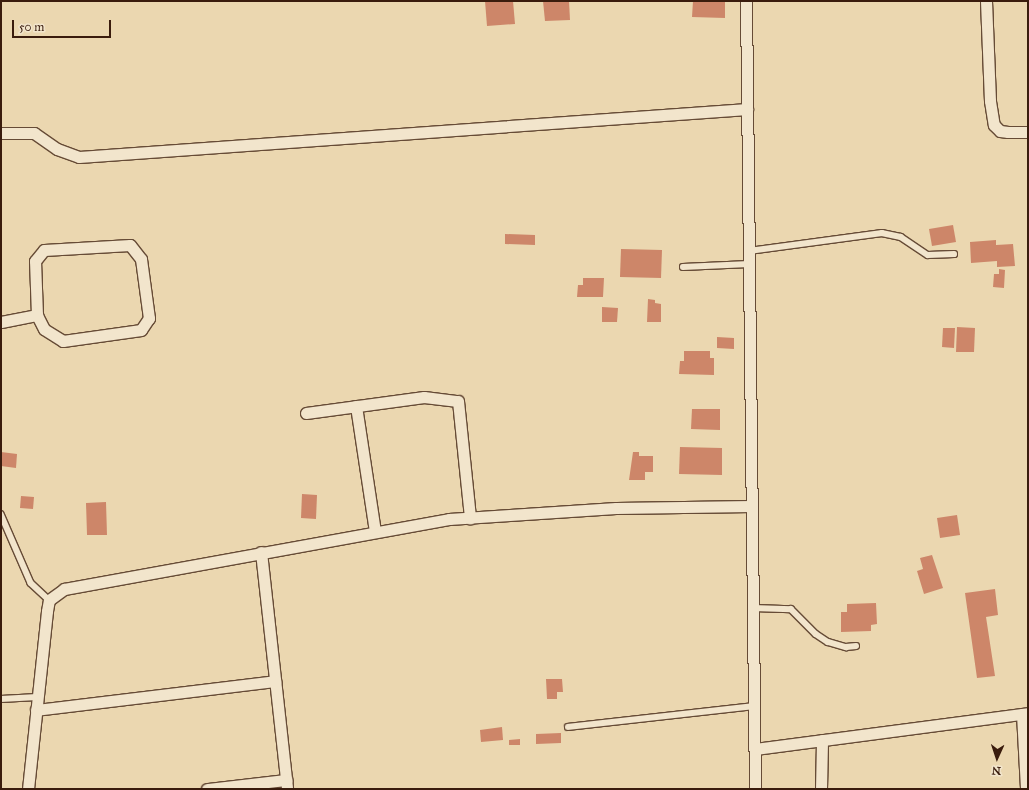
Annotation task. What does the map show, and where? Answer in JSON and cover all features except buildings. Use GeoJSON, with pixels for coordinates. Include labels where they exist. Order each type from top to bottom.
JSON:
{"type":"FeatureCollection","features":[{"type":"Feature","properties":{"kind":"street"},"geometry":{"type":"LineString","coordinates":[[746,1],[755,789]]}},
{"type":"Feature","properties":{"kind":"street"},"geometry":{"type":"LineString","coordinates":[[986,1],[990,101],[994,125],[1000,131],[1028,132]]}},
{"type":"Feature","properties":{"kind":"street"},"geometry":{"type":"LineString","coordinates":[[1,133],[34,133],[57,149],[79,157],[747,109]]}},
{"type":"Feature","properties":{"kind":"street"},"geometry":{"type":"LineString","coordinates":[[130,245],[141,259],[149,318],[141,330],[63,341],[44,330],[37,315],[35,261],[44,250],[130,245]]}},
{"type":"Feature","properties":{"kind":"street"},"geometry":{"type":"LineString","coordinates":[[1,322],[37,315]]}},
{"type":"Feature","properties":{"kind":"street"},"geometry":{"type":"LineString","coordinates":[[306,413],[424,397],[458,401],[470,518]]}},
{"type":"Feature","properties":{"kind":"street"},"geometry":{"type":"LineString","coordinates":[[356,406],[375,531]]}},
{"type":"Feature","properties":{"kind":"street"},"geometry":{"type":"LineString","coordinates":[[28,789],[37,697],[49,600],[64,589],[375,531],[470,518],[616,508],[751,506]]}},
{"type":"Feature","properties":{"kind":"street"},"geometry":{"type":"LineString","coordinates":[[207,789],[287,785],[261,552]]}},
{"type":"Feature","properties":{"kind":"street"},"geometry":{"type":"LineString","coordinates":[[36,710],[275,681]]}},
{"type":"Feature","properties":{"kind":"street"},"geometry":{"type":"LineString","coordinates":[[755,749],[1025,714],[1026,789]]}},
{"type":"Feature","properties":{"kind":"street"},"geometry":{"type":"LineString","coordinates":[[820,789],[822,740]]}},
{"type":"Feature","properties":{"kind":"lane"},"geometry":{"type":"LineString","coordinates":[[749,251],[882,233],[901,238],[928,255],[954,254]]}},
{"type":"Feature","properties":{"kind":"lane"},"geometry":{"type":"LineString","coordinates":[[683,267],[749,264]]}},
{"type":"Feature","properties":{"kind":"lane"},"geometry":{"type":"LineString","coordinates":[[1,514],[31,583],[49,600]]}},
{"type":"Feature","properties":{"kind":"lane"},"geometry":{"type":"LineString","coordinates":[[753,608],[790,609],[816,634],[828,642],[846,647],[856,646]]}},
{"type":"Feature","properties":{"kind":"lane"},"geometry":{"type":"LineString","coordinates":[[1,699],[37,697]]}},
{"type":"Feature","properties":{"kind":"lane"},"geometry":{"type":"LineString","coordinates":[[568,727],[754,706]]}}]}
